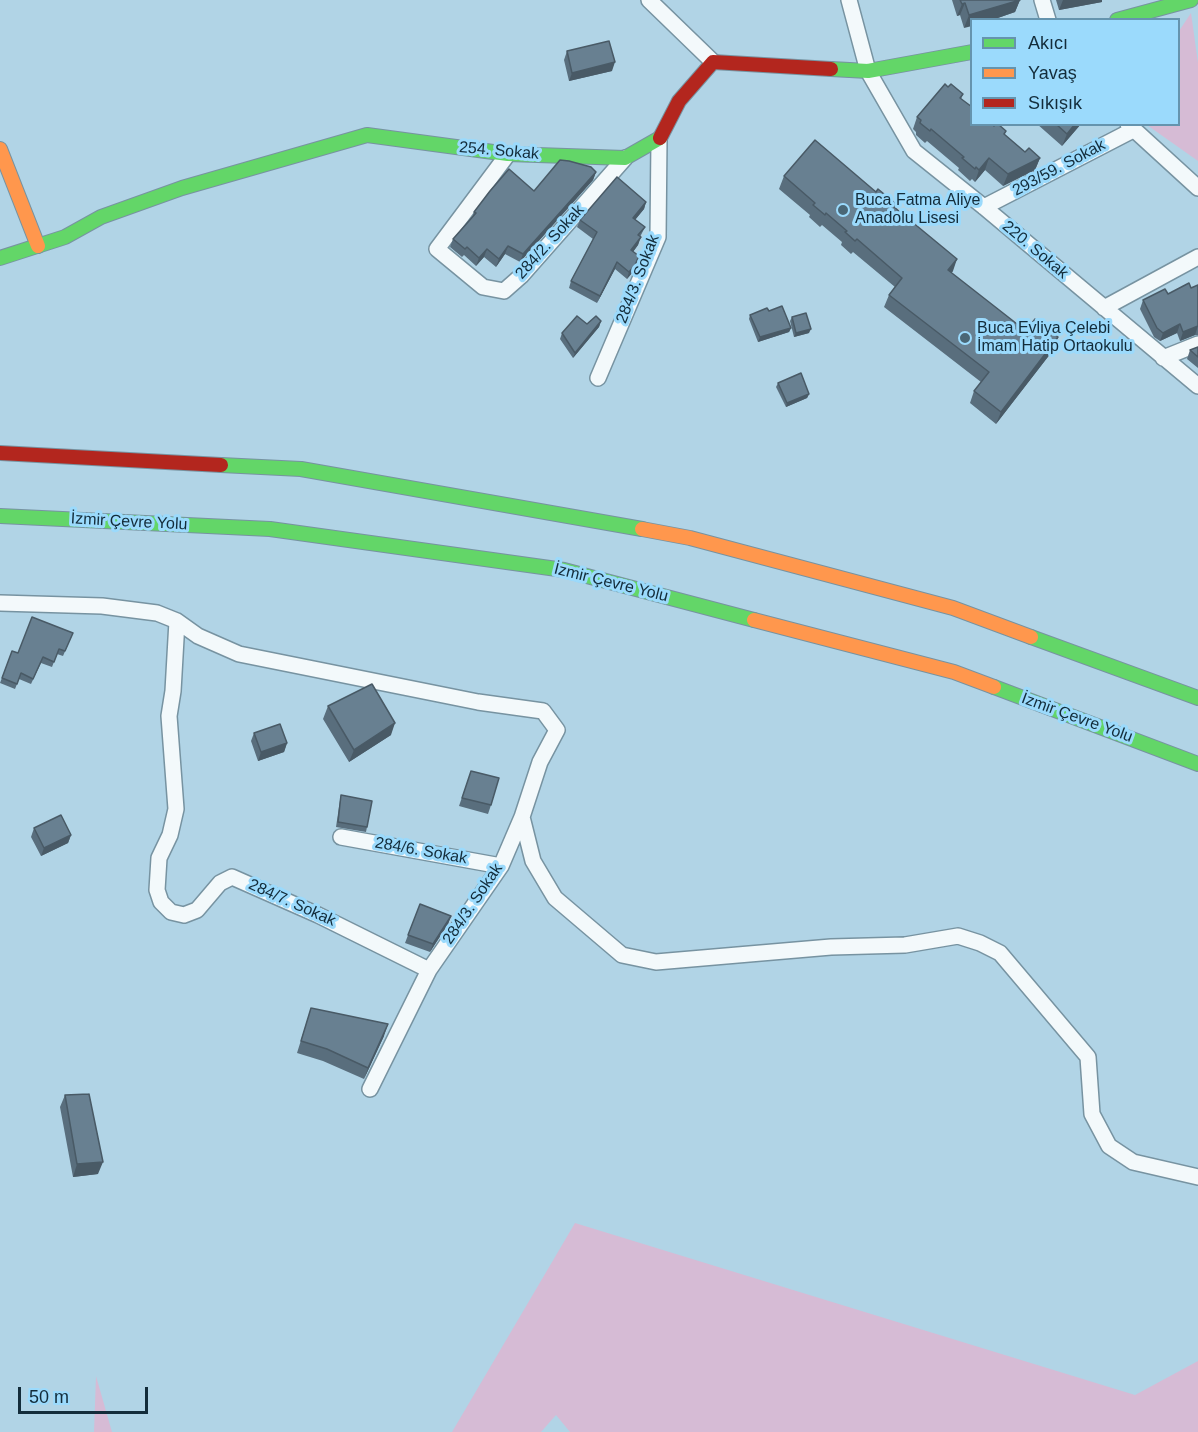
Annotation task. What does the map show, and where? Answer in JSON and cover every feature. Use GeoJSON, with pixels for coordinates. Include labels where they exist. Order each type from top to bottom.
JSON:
{"type":"FeatureCollection","features":[{"type":"Feature","properties":{"kind":"main road"},"geometry":{"type":"LineString","coordinates":[[1124,18],[1188,0]]}},
{"type":"Feature","properties":{"kind":"main road"},"geometry":{"type":"LineString","coordinates":[[659,140],[679,101],[712,62],[868,71],[970,52]]}},
{"type":"Feature","properties":{"kind":"main road","name":"254. Sokak"},"geometry":{"type":"LineString","coordinates":[[0,258],[65,237],[100,218],[182,188],[368,135],[508,154],[625,158],[659,140]]}},
{"type":"Feature","properties":{"kind":"main road"},"geometry":{"type":"LineString","coordinates":[[0,149],[38,246]]}},
{"type":"Feature","properties":{"kind":"main road"},"geometry":{"type":"LineString","coordinates":[[0,453],[301,469],[690,538],[953,608],[1198,698]]}},
{"type":"Feature","properties":{"kind":"main road","name":"İzmir Çevre Yolu"},"geometry":{"type":"LineString","coordinates":[[0,516],[270,529],[564,570],[954,672],[1198,764]]}},
{"type":"Feature","properties":{"kind":"street"},"geometry":{"type":"LineString","coordinates":[[649,0],[712,62]]}},
{"type":"Feature","properties":{"kind":"street","name":"220. Sokak"},"geometry":{"type":"LineString","coordinates":[[849,0],[868,71],[914,151],[1198,386]]}},
{"type":"Feature","properties":{"kind":"street"},"geometry":{"type":"LineString","coordinates":[[1042,0],[1047,18]]}},
{"type":"Feature","properties":{"kind":"street"},"geometry":{"type":"LineString","coordinates":[[1130,127],[1198,188]]}},
{"type":"Feature","properties":{"kind":"street","name":"293/59. Sokak"},"geometry":{"type":"LineString","coordinates":[[984,207],[1130,127]]}},
{"type":"Feature","properties":{"kind":"street","name":"284/3. Sokak"},"geometry":{"type":"LineString","coordinates":[[598,378],[658,237],[659,140]]}},
{"type":"Feature","properties":{"kind":"street","name":"284/2. Sokak"},"geometry":{"type":"LineString","coordinates":[[508,154],[437,249],[483,287],[504,291],[521,276],[625,158]]}},
{"type":"Feature","properties":{"kind":"street"},"geometry":{"type":"LineString","coordinates":[[1104,308],[1198,256]]}},
{"type":"Feature","properties":{"kind":"street"},"geometry":{"type":"LineString","coordinates":[[1163,358],[1198,344]]}},
{"type":"Feature","properties":{"kind":"street"},"geometry":{"type":"LineString","coordinates":[[0,603],[102,606],[157,613],[177,621]]}},
{"type":"Feature","properties":{"kind":"street","name":"284/3. Sokak"},"geometry":{"type":"LineString","coordinates":[[177,621],[198,636],[239,654],[478,702],[543,711],[557,730],[540,762],[522,818],[501,866],[429,970],[370,1089]]}},
{"type":"Feature","properties":{"kind":"street","name":"284/7. Sokak"},"geometry":{"type":"LineString","coordinates":[[177,621],[173,691],[169,716],[176,809],[170,835],[159,858],[157,890],[161,902],[171,912],[184,915],[197,910],[220,884],[232,877],[318,915],[429,970]]}},
{"type":"Feature","properties":{"kind":"street"},"geometry":{"type":"LineString","coordinates":[[522,818],[534,861],[555,898],[622,955],[656,962],[831,947],[905,945],[958,936],[980,943],[1000,954],[1088,1058],[1092,1114],[1109,1146],[1133,1162],[1198,1177]]}},
{"type":"Feature","properties":{"kind":"street","name":"284/6. Sokak"},"geometry":{"type":"LineString","coordinates":[[342,837],[501,866]]}},
{"type":"Feature","properties":{"kind":"shaded area"},"geometry":{"type":"Polygon","coordinates":[[[1191,13],[1198,63],[1198,161],[1148,126],[1180,126],[1180,30],[1191,13]]]}},
{"type":"Feature","properties":{"kind":"shaded area"},"geometry":{"type":"Polygon","coordinates":[[[575,1223],[1135,1395],[1198,1361],[1198,1432],[570,1432],[556,1415],[541,1432],[452,1432],[575,1223]]]}},
{"type":"Feature","properties":{"kind":"shaded area"},"geometry":{"type":"Polygon","coordinates":[[[96,1376],[112,1432],[94,1432],[96,1376]]]}},
{"type":"Feature","properties":{"kind":"building"},"geometry":{"type":"Polygon","coordinates":[[[960,0],[1020,0],[969,15],[965,3],[962,4],[960,0]]]}},
{"type":"Feature","properties":{"kind":"building"},"geometry":{"type":"Polygon","coordinates":[[[609,41],[615,62],[572,73],[567,51],[609,41]]]}},
{"type":"Feature","properties":{"kind":"building"},"geometry":{"type":"Polygon","coordinates":[[[945,84],[948,87],[951,84],[963,94],[960,98],[970,106],[970,126],[1000,126],[1006,131],[1004,134],[1025,152],[1029,148],[1040,158],[1008,174],[989,158],[979,170],[976,167],[975,169],[931,129],[930,131],[920,123],[921,120],[917,117],[945,84]]]}},
{"type":"Feature","properties":{"kind":"building"},"geometry":{"type":"Polygon","coordinates":[[[1058,126],[1073,126],[1067,134],[1058,126]]]}},
{"type":"Feature","properties":{"kind":"building"},"geometry":{"type":"Polygon","coordinates":[[[815,140],[876,192],[878,189],[896,204],[894,207],[957,259],[948,270],[1026,331],[1035,319],[1058,337],[1001,412],[974,391],[989,372],[889,295],[902,278],[857,239],[855,241],[826,213],[825,215],[813,205],[815,203],[784,176],[815,140]]]}},
{"type":"Feature","properties":{"kind":"building"},"geometry":{"type":"Polygon","coordinates":[[[560,160],[591,167],[596,172],[523,254],[508,246],[499,259],[487,249],[479,258],[467,247],[465,249],[453,239],[509,169],[534,191],[560,160]]]}},
{"type":"Feature","properties":{"kind":"building"},"geometry":{"type":"Polygon","coordinates":[[[617,177],[646,202],[633,218],[645,227],[638,235],[641,237],[631,250],[639,256],[635,265],[629,272],[617,262],[600,296],[571,281],[597,232],[580,220],[617,177]]]}},
{"type":"Feature","properties":{"kind":"building"},"geometry":{"type":"Polygon","coordinates":[[[1189,283],[1191,288],[1198,285],[1198,326],[1183,332],[1180,324],[1163,333],[1157,328],[1143,300],[1165,289],[1168,294],[1189,283]]]}},
{"type":"Feature","properties":{"kind":"building"},"geometry":{"type":"Polygon","coordinates":[[[782,306],[791,328],[760,337],[750,315],[767,308],[769,311],[782,306]]]}},
{"type":"Feature","properties":{"kind":"building"},"geometry":{"type":"Polygon","coordinates":[[[806,313],[811,329],[796,333],[792,317],[806,313]]]}},
{"type":"Feature","properties":{"kind":"building"},"geometry":{"type":"Polygon","coordinates":[[[577,316],[587,324],[596,316],[601,321],[575,353],[562,333],[577,316]]]}},
{"type":"Feature","properties":{"kind":"building"},"geometry":{"type":"Polygon","coordinates":[[[1198,347],[1198,357],[1190,350],[1198,347]]]}},
{"type":"Feature","properties":{"kind":"building"},"geometry":{"type":"Polygon","coordinates":[[[801,373],[809,394],[787,403],[778,383],[801,373]]]}},
{"type":"Feature","properties":{"kind":"building"},"geometry":{"type":"Polygon","coordinates":[[[32,617],[73,633],[65,651],[59,649],[54,662],[43,657],[33,679],[21,673],[17,684],[2,678],[12,651],[18,653],[32,617]]]}},
{"type":"Feature","properties":{"kind":"building"},"geometry":{"type":"Polygon","coordinates":[[[372,684],[395,723],[354,750],[328,706],[372,684]]]}},
{"type":"Feature","properties":{"kind":"building"},"geometry":{"type":"Polygon","coordinates":[[[280,724],[287,743],[261,752],[254,733],[280,724]]]}},
{"type":"Feature","properties":{"kind":"building"},"geometry":{"type":"Polygon","coordinates":[[[471,771],[499,778],[491,805],[462,798],[471,771]]]}},
{"type":"Feature","properties":{"kind":"building"},"geometry":{"type":"Polygon","coordinates":[[[341,795],[372,801],[367,827],[338,822],[341,795]]]}},
{"type":"Feature","properties":{"kind":"building"},"geometry":{"type":"Polygon","coordinates":[[[61,815],[71,835],[44,848],[34,828],[61,815]]]}},
{"type":"Feature","properties":{"kind":"building"},"geometry":{"type":"Polygon","coordinates":[[[420,904],[451,916],[433,944],[408,935],[420,904]]]}},
{"type":"Feature","properties":{"kind":"building"},"geometry":{"type":"Polygon","coordinates":[[[311,1008],[388,1024],[368,1068],[327,1049],[301,1041],[311,1008]]]}},
{"type":"Feature","properties":{"kind":"building"},"geometry":{"type":"Polygon","coordinates":[[[89,1094],[103,1162],[77,1164],[65,1095],[89,1094]]]}},
{"type":"Feature","properties":{"kind":"traffic: fast"},"geometry":{"type":"LineString","coordinates":[[1124,18],[1191,0]]}},
{"type":"Feature","properties":{"kind":"traffic: fast"},"geometry":{"type":"LineString","coordinates":[[831,69],[868,71],[970,52]]}},
{"type":"Feature","properties":{"kind":"traffic: fast"},"geometry":{"type":"LineString","coordinates":[[0,258],[65,237],[101,217],[182,188],[367,135],[508,154],[625,158],[660,138]]}},
{"type":"Feature","properties":{"kind":"traffic: fast"},"geometry":{"type":"LineString","coordinates":[[221,465],[301,469],[642,529]]}},
{"type":"Feature","properties":{"kind":"traffic: fast"},"geometry":{"type":"LineString","coordinates":[[0,516],[270,529],[564,570],[754,620]]}},
{"type":"Feature","properties":{"kind":"traffic: fast"},"geometry":{"type":"LineString","coordinates":[[1031,637],[1198,698]]}},
{"type":"Feature","properties":{"kind":"traffic: fast"},"geometry":{"type":"LineString","coordinates":[[994,687],[1198,764]]}},
{"type":"Feature","properties":{"kind":"traffic: slow"},"geometry":{"type":"LineString","coordinates":[[0,149],[38,246]]}},
{"type":"Feature","properties":{"kind":"traffic: slow"},"geometry":{"type":"LineString","coordinates":[[642,529],[690,538],[953,608],[1031,637]]}},
{"type":"Feature","properties":{"kind":"traffic: slow"},"geometry":{"type":"LineString","coordinates":[[754,620],[954,672],[994,687]]}},
{"type":"Feature","properties":{"kind":"traffic: jam"},"geometry":{"type":"LineString","coordinates":[[660,138],[679,101],[713,62],[831,69]]}},
{"type":"Feature","properties":{"kind":"traffic: jam"},"geometry":{"type":"LineString","coordinates":[[0,453],[221,465]]}},
{"type":"Feature","properties":{"kind":"place","name":"Buca Fatma Aliye Anadolu Lisesi"},"geometry":{"type":"Point","coordinates":[843,210]}},
{"type":"Feature","properties":{"kind":"place","name":"Buca Evliya Çelebi İmam Hatip Ortaokulu"},"geometry":{"type":"Point","coordinates":[965,338]}}]}
